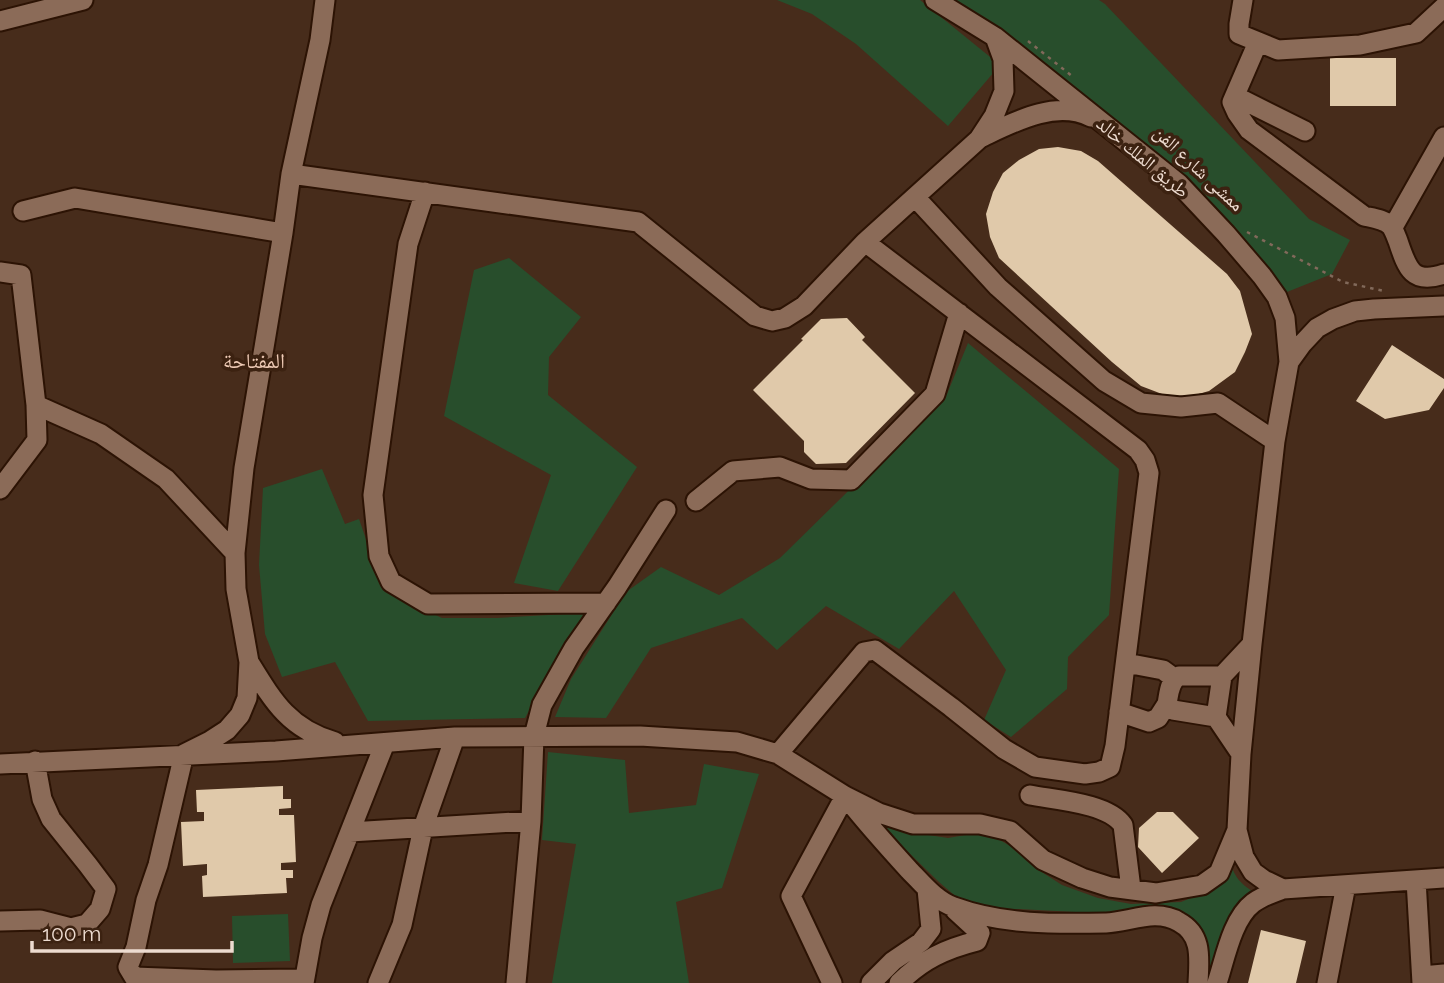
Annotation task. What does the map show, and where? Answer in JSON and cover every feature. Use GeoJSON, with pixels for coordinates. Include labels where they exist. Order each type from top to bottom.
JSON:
{"type":"FeatureCollection","features":[{"type":"Feature","properties":{"kind":"street"},"geometry":{"type":"LineString","coordinates":[[0,20],[83,0]]}},
{"type":"Feature","properties":{"kind":"street"},"geometry":{"type":"LineString","coordinates":[[184,754],[227,730],[240,715],[247,698],[249,662],[236,589],[235,553],[244,468],[291,174],[320,40],[325,0]]}},
{"type":"Feature","properties":{"kind":"street","name":"طريق الملك خالد"},"geometry":{"type":"LineString","coordinates":[[935,0],[995,37],[1179,184],[1226,234],[1277,297],[1285,318],[1289,362]]}},
{"type":"Feature","properties":{"kind":"street"},"geometry":{"type":"LineString","coordinates":[[1242,0],[1239,34],[1278,50],[1360,45],[1416,33],[1444,7]]}},
{"type":"Feature","properties":{"kind":"street"},"geometry":{"type":"LineString","coordinates":[[291,174],[638,222],[755,316],[772,321],[785,318],[804,306],[865,242],[979,139],[994,116],[1004,92],[1003,59],[995,37]]}},
{"type":"Feature","properties":{"kind":"street"},"geometry":{"type":"LineString","coordinates":[[1258,42],[1232,102],[1249,130],[1364,216],[1393,227],[1406,267],[1429,279],[1444,274]]}},
{"type":"Feature","properties":{"kind":"street"},"geometry":{"type":"LineString","coordinates":[[1235,96],[1305,131]]}},
{"type":"Feature","properties":{"kind":"street"},"geometry":{"type":"LineString","coordinates":[[979,139],[1012,123],[1048,112],[1067,110],[1088,115],[1120,137]]}},
{"type":"Feature","properties":{"kind":"street"},"geometry":{"type":"LineString","coordinates":[[1393,227],[1444,137]]}},
{"type":"Feature","properties":{"kind":"street"},"geometry":{"type":"LineString","coordinates":[[425,192],[408,244],[373,495],[379,556],[391,582],[428,604],[606,603]]}},
{"type":"Feature","properties":{"kind":"street"},"geometry":{"type":"LineString","coordinates":[[915,197],[998,287],[1104,381],[1141,403],[1181,407],[1218,403],[1275,441]]}},
{"type":"Feature","properties":{"kind":"street"},"geometry":{"type":"LineString","coordinates":[[23,211],[75,198],[283,233]]}},
{"type":"Feature","properties":{"kind":"street"},"geometry":{"type":"LineString","coordinates":[[778,754],[864,652],[875,650],[1004,749],[1035,767],[1085,774],[1099,772],[1110,767],[1115,746],[1149,473],[1145,460],[1138,450],[865,242]]}},
{"type":"Feature","properties":{"kind":"street"},"geometry":{"type":"LineString","coordinates":[[0,272],[21,275],[36,404],[37,440],[0,489]]}},
{"type":"Feature","properties":{"kind":"street"},"geometry":{"type":"LineString","coordinates":[[1283,889],[1253,872],[1244,857],[1237,830],[1241,754],[1252,644],[1275,441],[1289,362],[1317,328],[1355,311],[1444,306]]}},
{"type":"Feature","properties":{"kind":"street"},"geometry":{"type":"LineString","coordinates":[[696,501],[733,471],[780,467],[811,479],[851,480],[935,394],[959,313]]}},
{"type":"Feature","properties":{"kind":"street"},"geometry":{"type":"LineString","coordinates":[[36,404],[101,434],[166,479],[235,553]]}},
{"type":"Feature","properties":{"kind":"street"},"geometry":{"type":"LineString","coordinates":[[516,983],[531,821],[534,736],[542,705],[574,648],[666,510]]}},
{"type":"Feature","properties":{"kind":"street"},"geometry":{"type":"LineString","coordinates":[[1241,754],[1216,717],[1223,676],[1252,644]]}},
{"type":"Feature","properties":{"kind":"street"},"geometry":{"type":"LineString","coordinates":[[249,662],[268,694],[297,725],[316,736],[344,744]]}},
{"type":"Feature","properties":{"kind":"street"},"geometry":{"type":"LineString","coordinates":[[1126,663],[1163,670],[1174,678]]}},
{"type":"Feature","properties":{"kind":"street"},"geometry":{"type":"LineString","coordinates":[[1174,678],[1223,676]]}},
{"type":"Feature","properties":{"kind":"street"},"geometry":{"type":"LineString","coordinates":[[1119,712],[1149,722],[1158,718],[1167,704],[1174,678]]}},
{"type":"Feature","properties":{"kind":"street"},"geometry":{"type":"LineString","coordinates":[[1167,704],[1173,710],[1216,717]]}},
{"type":"Feature","properties":{"kind":"street"},"geometry":{"type":"LineString","coordinates":[[0,764],[276,751],[455,737],[640,736],[737,742],[778,754],[845,796],[878,813],[913,824],[980,824],[1010,831],[1043,860],[1091,881],[1110,887],[1156,893],[1202,885],[1219,873],[1237,830]]}},
{"type":"Feature","properties":{"kind":"street"},"geometry":{"type":"LineString","coordinates":[[378,983],[402,925],[423,828],[455,737]]}},
{"type":"Feature","properties":{"kind":"street"},"geometry":{"type":"LineString","coordinates":[[184,754],[158,865],[128,967],[134,977],[216,982],[304,981],[321,905],[385,743]]}},
{"type":"Feature","properties":{"kind":"street"},"geometry":{"type":"LineString","coordinates":[[0,921],[40,920],[71,928],[87,924],[100,909],[106,889],[51,819],[42,799],[35,761]]}},
{"type":"Feature","properties":{"kind":"street"},"geometry":{"type":"LineString","coordinates":[[1073,803],[1075,772]]}},
{"type":"Feature","properties":{"kind":"street"},"geometry":{"type":"LineString","coordinates":[[1030,795],[1101,809],[1118,817],[1124,825],[1131,890]]}},
{"type":"Feature","properties":{"kind":"street"},"geometry":{"type":"LineString","coordinates":[[845,796],[875,834],[927,889],[951,906],[980,933],[977,941],[934,956],[899,983]]}},
{"type":"Feature","properties":{"kind":"street"},"geometry":{"type":"LineString","coordinates":[[832,983],[791,896],[845,796]]}},
{"type":"Feature","properties":{"kind":"street"},"geometry":{"type":"LineString","coordinates":[[350,832],[531,821]]}},
{"type":"Feature","properties":{"kind":"street"},"geometry":{"type":"LineString","coordinates":[[1217,983],[1239,919],[1252,903],[1268,894],[1283,889],[1444,878]]}},
{"type":"Feature","properties":{"kind":"street"},"geometry":{"type":"LineString","coordinates":[[1416,880],[1422,979],[1444,974]]}},
{"type":"Feature","properties":{"kind":"street"},"geometry":{"type":"LineString","coordinates":[[1327,983],[1346,885]]}},
{"type":"Feature","properties":{"kind":"street"},"geometry":{"type":"LineString","coordinates":[[871,983],[893,961],[921,942],[932,929],[927,889]]}},
{"type":"Feature","properties":{"kind":"street"},"geometry":{"type":"LineString","coordinates":[[951,906],[986,917],[1045,923],[1110,923],[1153,915],[1169,917],[1180,922],[1192,933],[1198,945],[1198,983]]}},
{"type":"Feature","properties":{"kind":"path"},"geometry":{"type":"LineString","coordinates":[[1026,40],[1078,81]]}},
{"type":"Feature","properties":{"kind":"path","name":"ممشى شارع الفن"},"geometry":{"type":"LineString","coordinates":[[1244,230],[1343,282],[1387,292]]}},
{"type":"Feature","properties":{"kind":"green space"},"geometry":{"type":"Polygon","coordinates":[[[777,0],[920,0],[1000,65],[948,126],[856,44],[812,14],[777,0]]]}},
{"type":"Feature","properties":{"kind":"green space"},"geometry":{"type":"Polygon","coordinates":[[[946,0],[1099,0],[1105,4],[1309,219],[1350,240],[1332,274],[1282,294],[1175,170],[1031,53],[946,0]]]}},
{"type":"Feature","properties":{"kind":"green space"},"geometry":{"type":"Polygon","coordinates":[[[509,258],[581,317],[549,357],[548,395],[637,467],[558,591],[514,583],[551,475],[444,416],[474,270],[509,258]]]}},
{"type":"Feature","properties":{"kind":"green space"},"geometry":{"type":"Polygon","coordinates":[[[968,343],[1119,469],[1109,615],[1068,657],[1067,689],[1011,737],[984,720],[1006,670],[954,591],[899,649],[826,606],[777,650],[742,618],[651,648],[606,718],[555,717],[571,679],[626,592],[661,567],[719,595],[780,558],[947,394],[968,343]]]}},
{"type":"Feature","properties":{"kind":"green space"},"geometry":{"type":"Polygon","coordinates":[[[322,469],[345,524],[359,519],[384,591],[442,618],[584,613],[525,718],[368,721],[335,662],[282,677],[265,634],[259,565],[263,488],[322,469]]]}},
{"type":"Feature","properties":{"kind":"green space"},"geometry":{"type":"Polygon","coordinates":[[[548,752],[625,760],[629,813],[696,805],[704,764],[759,774],[722,888],[676,902],[689,983],[552,983],[576,844],[542,840],[548,752]]]}},
{"type":"Feature","properties":{"kind":"green space"},"geometry":{"type":"Polygon","coordinates":[[[873,818],[909,832],[948,838],[971,834],[993,836],[1062,885],[1098,898],[1131,904],[1181,902],[1203,893],[1231,865],[1239,880],[1252,891],[1245,898],[1213,983],[1204,983],[1197,928],[1127,913],[1019,909],[991,911],[960,900],[873,818]]]}},
{"type":"Feature","properties":{"kind":"green space"},"geometry":{"type":"Polygon","coordinates":[[[288,914],[290,961],[233,963],[232,916],[288,914]]]}},
{"type":"Feature","properties":{"kind":"building"},"geometry":{"type":"Polygon","coordinates":[[[1330,58],[1396,58],[1396,106],[1330,106],[1330,58]]]}},
{"type":"Feature","properties":{"kind":"building"},"geometry":{"type":"Polygon","coordinates":[[[1058,147],[1081,151],[1098,161],[1227,274],[1240,291],[1252,334],[1235,372],[1209,391],[1179,396],[1162,394],[1141,386],[999,258],[990,237],[986,214],[1003,173],[1039,149],[1058,147]]]}},
{"type":"Feature","properties":{"kind":"building"},"geometry":{"type":"Polygon","coordinates":[[[847,318],[865,337],[862,340],[915,393],[846,463],[816,464],[804,452],[804,441],[753,390],[821,319],[847,318]]]}},
{"type":"Feature","properties":{"kind":"building"},"geometry":{"type":"Polygon","coordinates":[[[1392,345],[1444,379],[1444,388],[1429,410],[1385,419],[1356,401],[1392,345]]]}},
{"type":"Feature","properties":{"kind":"building"},"geometry":{"type":"Polygon","coordinates":[[[283,786],[283,799],[291,799],[291,808],[279,809],[279,815],[294,815],[296,862],[281,863],[281,870],[293,870],[293,878],[286,878],[287,893],[203,897],[202,876],[207,875],[207,864],[183,866],[181,822],[204,821],[204,812],[197,812],[196,790],[283,786]]]}},
{"type":"Feature","properties":{"kind":"building"},"geometry":{"type":"Polygon","coordinates":[[[1157,812],[1173,812],[1199,838],[1162,873],[1138,847],[1139,828],[1157,812]]]}},
{"type":"Feature","properties":{"kind":"building"},"geometry":{"type":"Polygon","coordinates":[[[1261,930],[1306,941],[1296,983],[1248,983],[1261,930]]]}},
{"type":"Feature","properties":{"kind":"district","name":"المفتاحة"},"geometry":{"type":"Point","coordinates":[254,360]}}]}
